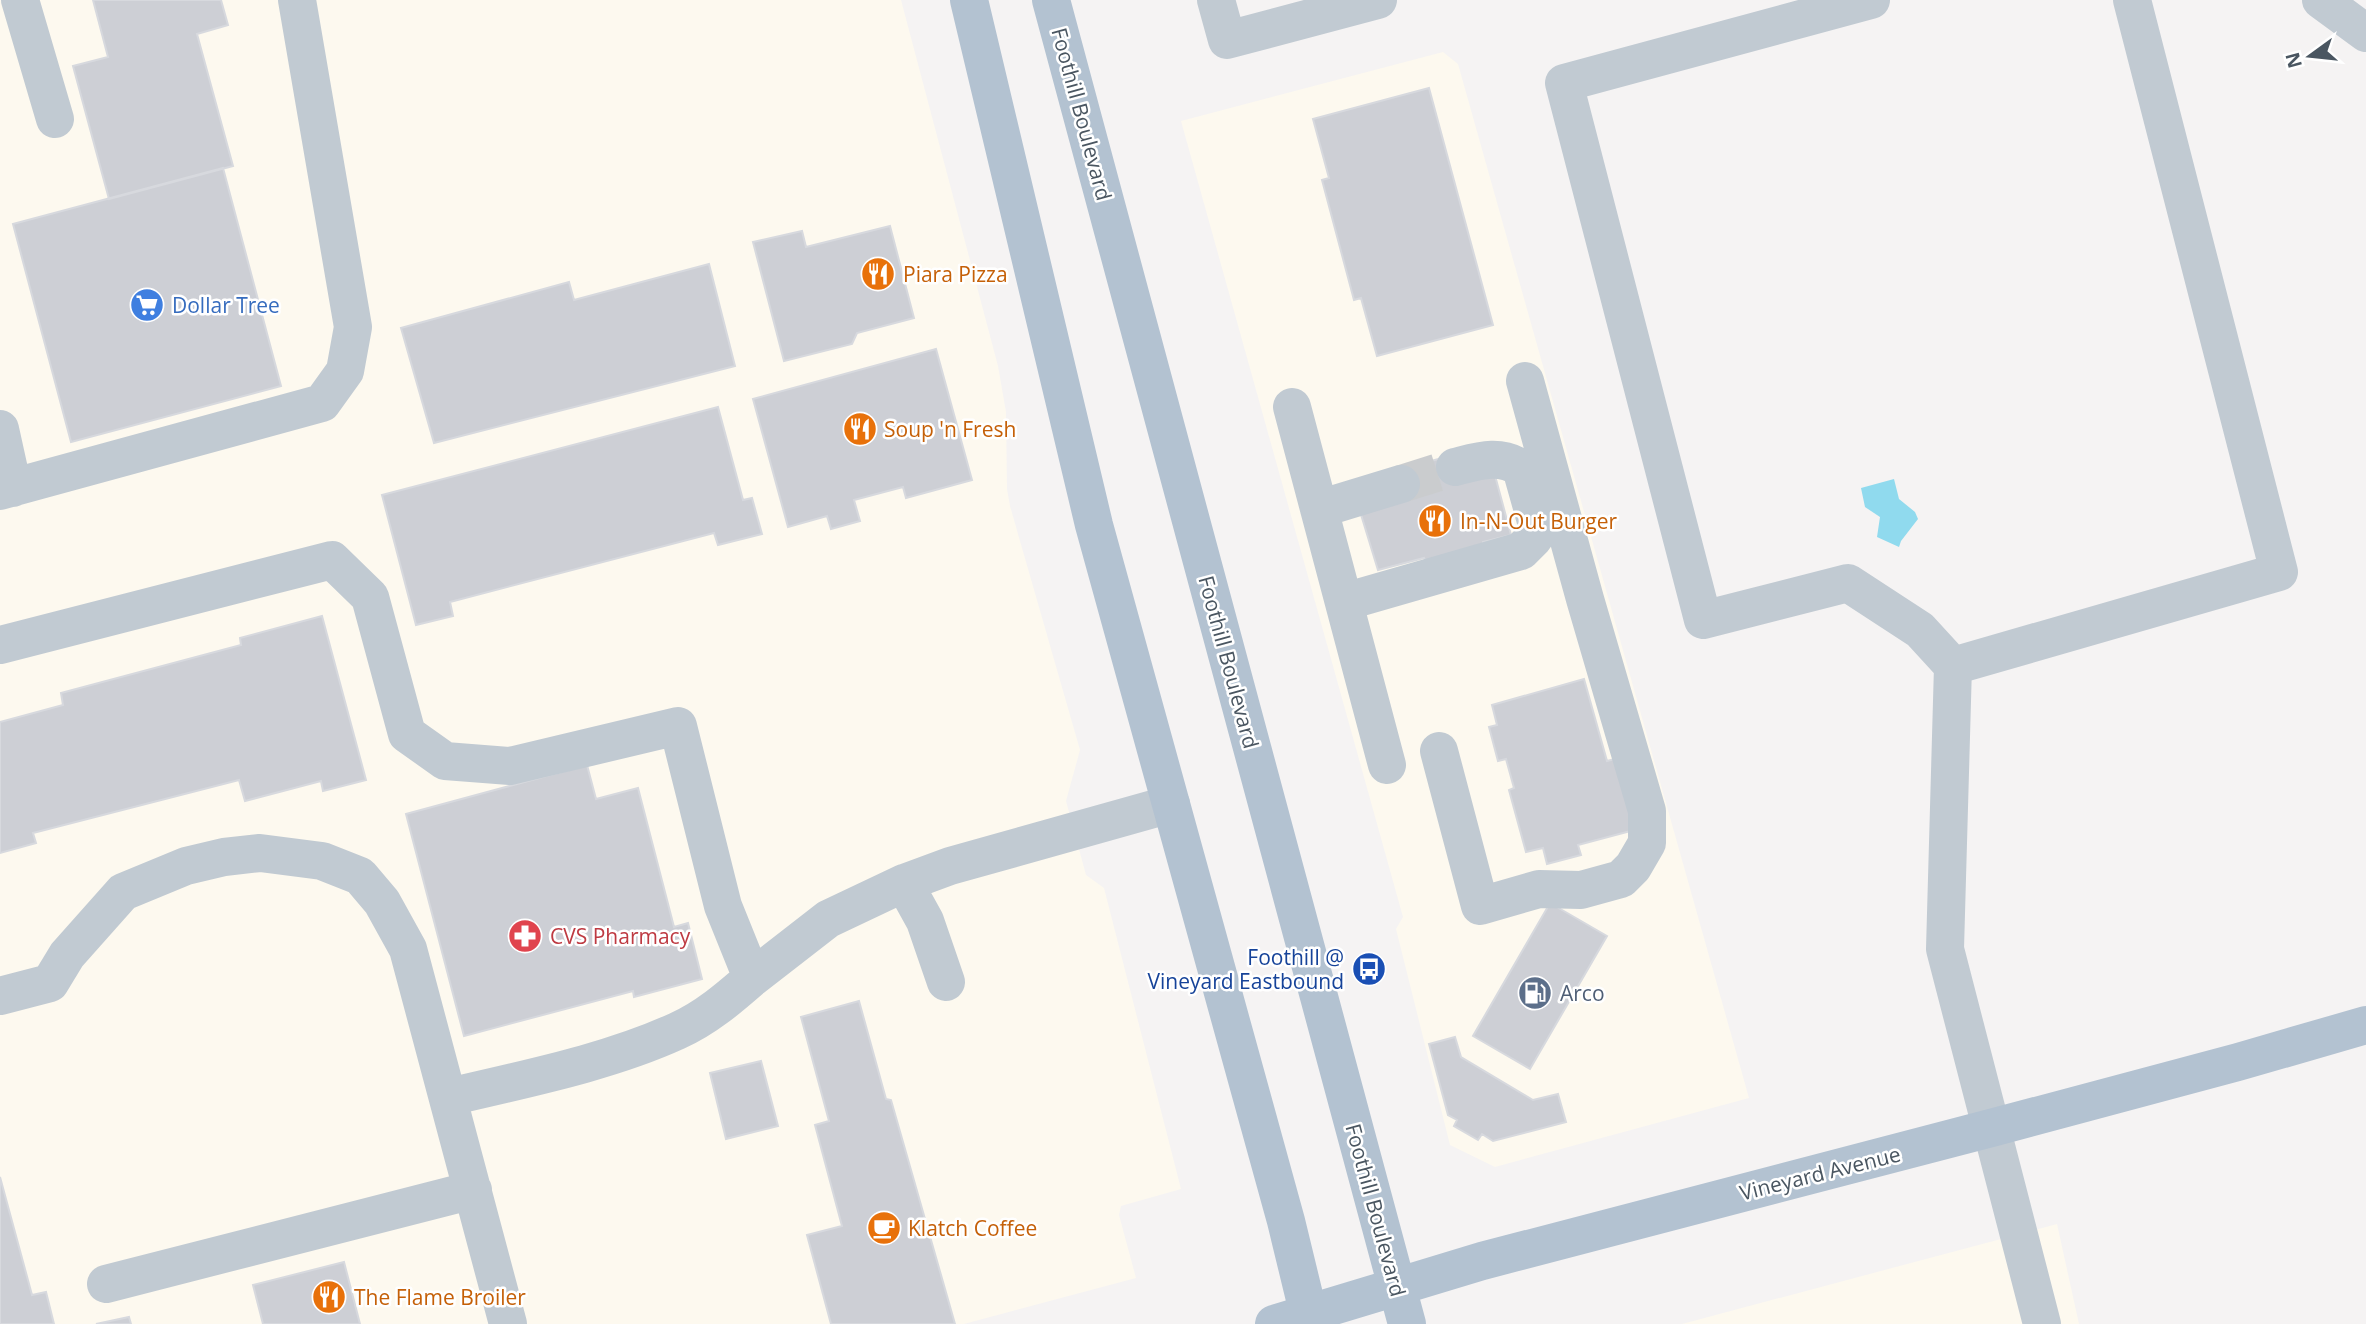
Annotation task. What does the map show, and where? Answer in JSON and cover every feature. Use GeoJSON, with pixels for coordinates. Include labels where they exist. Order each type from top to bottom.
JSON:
{"type":"FeatureCollection","features":[{"type":"Feature","properties":{"kind":"main road"},"geometry":{"type":"LineString","coordinates":[[969,0],[1094,525],[1286,1221],[1298,1320]]}},
{"type":"Feature","properties":{"kind":"main road","name":"Foothill Boulevard"},"geometry":{"type":"LineString","coordinates":[[1051,0],[1407,1324]]}},
{"type":"Feature","properties":{"kind":"main road","name":"Vineyard Avenue"},"geometry":{"type":"LineString","coordinates":[[1298,1320],[1482,1261],[2238,1062],[2366,1024]]}},
{"type":"Feature","properties":{"kind":"lane"},"geometry":{"type":"LineString","coordinates":[[20,0],[55,119]]}},
{"type":"Feature","properties":{"kind":"lane"},"geometry":{"type":"LineString","coordinates":[[0,429],[7,490],[322,403],[345,371],[353,327],[297,0]]}},
{"type":"Feature","properties":{"kind":"lane"},"geometry":{"type":"LineString","coordinates":[[1216,0],[1227,40],[1378,0]]}},
{"type":"Feature","properties":{"kind":"lane"},"geometry":{"type":"LineString","coordinates":[[1871,0],[1564,83],[1703,620],[1848,583],[1920,630],[1953,666],[1945,949],[2042,1324]]}},
{"type":"Feature","properties":{"kind":"lane"},"geometry":{"type":"LineString","coordinates":[[1953,666],[2279,572],[2132,0]]}},
{"type":"Feature","properties":{"kind":"lane"},"geometry":{"type":"LineString","coordinates":[[2321,0],[2366,33]]}},
{"type":"Feature","properties":{"kind":"lane"},"geometry":{"type":"LineString","coordinates":[[1439,751],[1480,906],[1539,889],[1581,890],[1621,879],[1633,867],[1647,843],[1647,811],[1525,381]]}},
{"type":"Feature","properties":{"kind":"lane"},"geometry":{"type":"LineString","coordinates":[[1292,407],[1387,765]]}},
{"type":"Feature","properties":{"kind":"lane"},"geometry":{"type":"LineString","coordinates":[[1344,602],[1521,551],[1534,538],[1537,525],[1521,468],[1509,460],[1486,459],[1455,467]]}},
{"type":"Feature","properties":{"kind":"lane"},"geometry":{"type":"LineString","coordinates":[[1319,509],[1401,484]]}},
{"type":"Feature","properties":{"kind":"lane"},"geometry":{"type":"LineString","coordinates":[[0,645],[332,560],[370,597],[407,734],[445,761],[510,766],[678,726],[723,906],[752,978]]}},
{"type":"Feature","properties":{"kind":"lane"},"geometry":{"type":"LineString","coordinates":[[449,1097],[634,1048],[679,1030],[719,1006],[828,919],[904,883],[950,866],[1171,804]]}},
{"type":"Feature","properties":{"kind":"lane"},"geometry":{"type":"LineString","coordinates":[[0,996],[50,983],[67,955],[123,892],[186,866],[223,857],[260,853],[322,862],[360,876],[382,902],[408,949],[508,1324]]}},
{"type":"Feature","properties":{"kind":"lane"},"geometry":{"type":"LineString","coordinates":[[904,883],[925,921],[946,982]]}},
{"type":"Feature","properties":{"kind":"lane"},"geometry":{"type":"LineString","coordinates":[[106,1284],[473,1190]]}},
{"type":"Feature","properties":{"kind":"shaded area"},"geometry":{"type":"Polygon","coordinates":[[[0,0],[901,0],[998,366],[1006,412],[1007,489],[1010,506],[1080,750],[1066,801],[1086,875],[1104,888],[1181,1189],[1121,1206],[1119,1215],[1136,1278],[964,1324],[0,1324],[0,0]]]}},
{"type":"Feature","properties":{"kind":"shaded area"},"geometry":{"type":"Polygon","coordinates":[[[1443,52],[1458,64],[1749,1098],[1495,1167],[1450,1145],[1396,929],[1403,917],[1181,121],[1443,52]]]}},
{"type":"Feature","properties":{"kind":"shaded area"},"geometry":{"type":"Polygon","coordinates":[[[2057,1224],[2079,1324],[1682,1324],[2057,1224]]]}},
{"type":"Feature","properties":{"kind":"water"},"geometry":{"type":"Polygon","coordinates":[[[1894,479],[1899,499],[1915,512],[1918,519],[1899,547],[1877,537],[1880,517],[1865,507],[1861,488],[1894,479]]]}},
{"type":"Feature","properties":{"kind":"building"},"geometry":{"type":"Polygon","coordinates":[[[93,0],[221,0],[228,25],[197,34],[233,166],[109,199],[73,66],[108,57],[93,0]]]}},
{"type":"Feature","properties":{"kind":"building"},"geometry":{"type":"Polygon","coordinates":[[[1429,88],[1493,325],[1377,356],[1361,298],[1354,300],[1322,180],[1329,178],[1313,119],[1429,88]]]}},
{"type":"Feature","properties":{"kind":"building","name":"Dollar Tree"},"geometry":{"type":"Polygon","coordinates":[[[223,168],[281,386],[71,442],[13,224],[223,168]]]}},
{"type":"Feature","properties":{"kind":"building"},"geometry":{"type":"Polygon","coordinates":[[[890,226],[914,318],[857,333],[852,344],[784,361],[753,242],[802,231],[806,247],[890,226]]]}},
{"type":"Feature","properties":{"kind":"building"},"geometry":{"type":"Polygon","coordinates":[[[709,264],[735,366],[434,443],[401,328],[569,282],[574,300],[709,264]]]}},
{"type":"Feature","properties":{"kind":"building","name":"Soup 'n Fresh"},"geometry":{"type":"Polygon","coordinates":[[[936,349],[972,480],[906,498],[903,487],[854,500],[860,521],[831,529],[827,516],[788,527],[753,399],[936,349]]]}},
{"type":"Feature","properties":{"kind":"building"},"geometry":{"type":"Polygon","coordinates":[[[718,407],[743,500],[752,498],[762,534],[718,545],[714,533],[450,602],[453,616],[416,625],[382,495],[718,407]]]}},
{"type":"Feature","properties":{"kind":"building","name":"In-N-Out Burger"},"geometry":{"type":"Polygon","coordinates":[[[1453,455],[1493,468],[1511,535],[1483,542],[1483,547],[1426,562],[1424,558],[1378,570],[1359,508],[1398,470],[1453,455]]]}},
{"type":"Feature","properties":{"kind":"building"},"geometry":{"type":"Polygon","coordinates":[[[322,616],[366,780],[323,791],[321,781],[245,801],[239,780],[33,833],[36,843],[0,853],[0,722],[63,705],[61,693],[241,645],[240,638],[322,616]]]}},
{"type":"Feature","properties":{"kind":"building"},"geometry":{"type":"Polygon","coordinates":[[[1584,679],[1607,761],[1619,758],[1638,829],[1578,845],[1581,855],[1547,864],[1543,848],[1526,852],[1509,790],[1514,788],[1506,759],[1498,761],[1489,727],[1497,725],[1492,705],[1584,679]]]}},
{"type":"Feature","properties":{"kind":"building","name":"CVS Pharmacy"},"geometry":{"type":"Polygon","coordinates":[[[587,765],[596,799],[638,788],[674,927],[688,923],[702,979],[634,997],[633,991],[464,1036],[406,814],[587,765]]]}},
{"type":"Feature","properties":{"kind":"building"},"geometry":{"type":"Polygon","coordinates":[[[1550,903],[1607,936],[1530,1069],[1473,1036],[1550,903]]]}},
{"type":"Feature","properties":{"kind":"building"},"geometry":{"type":"Polygon","coordinates":[[[859,1001],[886,1099],[891,1100],[955,1324],[831,1324],[807,1235],[842,1226],[815,1125],[829,1121],[801,1017],[859,1001]]]}},
{"type":"Feature","properties":{"kind":"building"},"geometry":{"type":"Polygon","coordinates":[[[1455,1037],[1461,1057],[1533,1100],[1558,1094],[1566,1122],[1493,1141],[1482,1134],[1478,1140],[1454,1126],[1457,1120],[1448,1115],[1429,1044],[1455,1037]]]}},
{"type":"Feature","properties":{"kind":"building"},"geometry":{"type":"Polygon","coordinates":[[[761,1061],[778,1126],[726,1139],[710,1073],[761,1061]]]}},
{"type":"Feature","properties":{"kind":"building"},"geometry":{"type":"Polygon","coordinates":[[[0,1177],[32,1295],[46,1292],[54,1324],[0,1324],[0,1177]]]}},
{"type":"Feature","properties":{"kind":"building"},"geometry":{"type":"Polygon","coordinates":[[[344,1262],[360,1324],[263,1324],[253,1285],[344,1262]]]}},
{"type":"Feature","properties":{"kind":"building"},"geometry":{"type":"Polygon","coordinates":[[[129,1317],[131,1324],[96,1324],[129,1317]]]}},
{"type":"Feature","properties":{"kind":"tunnel"},"geometry":{"type":"LineString","coordinates":[[1401,484],[1455,467]]}},
{"type":"Feature","properties":{"kind":"place","name":"Piara Pizza"},"geometry":{"type":"Point","coordinates":[878,274]}},
{"type":"Feature","properties":{"kind":"place","name":"Dollar Tree"},"geometry":{"type":"Point","coordinates":[147,305]}},
{"type":"Feature","properties":{"kind":"place","name":"Soup 'n Fresh"},"geometry":{"type":"Point","coordinates":[860,429]}},
{"type":"Feature","properties":{"kind":"place","name":"In-N-Out Burger"},"geometry":{"type":"Point","coordinates":[1435,521]}},
{"type":"Feature","properties":{"kind":"place","name":"CVS Pharmacy"},"geometry":{"type":"Point","coordinates":[525,936]}},
{"type":"Feature","properties":{"kind":"place","name":"Foothill @ Vineyard Eastbound"},"geometry":{"type":"Point","coordinates":[1369,969]}},
{"type":"Feature","properties":{"kind":"place","name":"Arco"},"geometry":{"type":"Point","coordinates":[1535,993]}},
{"type":"Feature","properties":{"kind":"place","name":"Klatch Coffee"},"geometry":{"type":"Point","coordinates":[884,1228]}},
{"type":"Feature","properties":{"kind":"place","name":"The Flame Broiler"},"geometry":{"type":"Point","coordinates":[329,1297]}}]}
